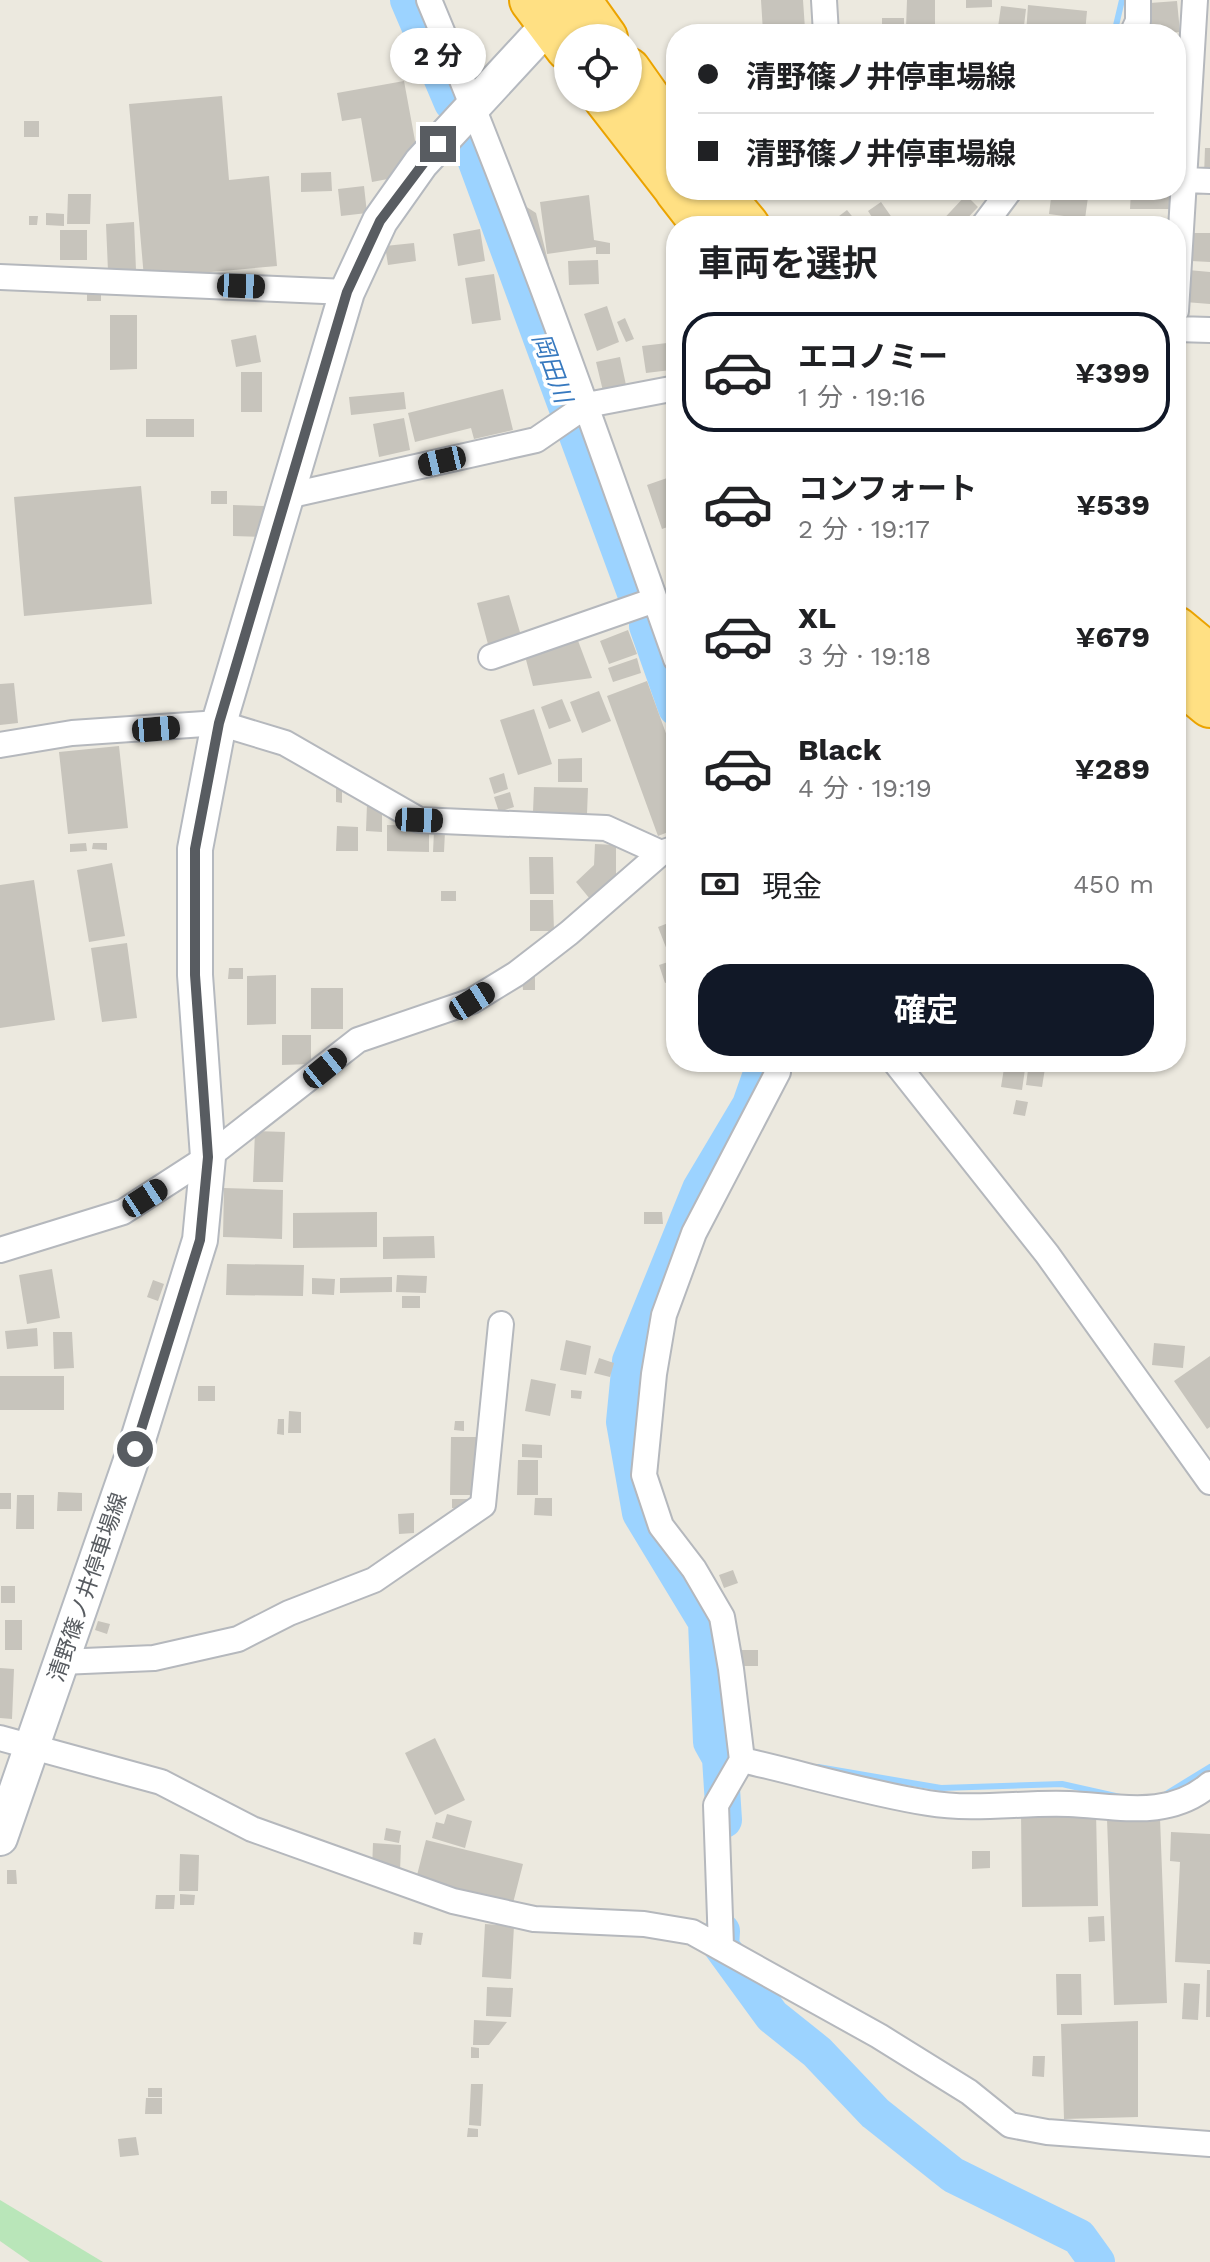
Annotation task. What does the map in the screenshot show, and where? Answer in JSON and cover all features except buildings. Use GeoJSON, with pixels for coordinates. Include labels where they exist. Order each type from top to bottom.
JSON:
{"type":"FeatureCollection","features":[{"type":"Feature","properties":{"kind":"highway"},"geometry":{"type":"LineString","coordinates":[[642,90],[666,124]]}},
{"type":"Feature","properties":{"kind":"highway"},"geometry":{"type":"LineString","coordinates":[[617,112],[666,175]]}},
{"type":"Feature","properties":{"kind":"highway"},"geometry":{"type":"LineString","coordinates":[[685,200],[697,216]]}},
{"type":"Feature","properties":{"kind":"highway"},"geometry":{"type":"LineString","coordinates":[[725,200],[739,216]]}},
{"type":"Feature","properties":{"kind":"highway"},"geometry":{"type":"LineString","coordinates":[[1186,637],[1210,657]]}},
{"type":"Feature","properties":{"kind":"highway"},"geometry":{"type":"LineString","coordinates":[[1186,685],[1210,705]]}},
{"type":"Feature","properties":{"kind":"main road","name":"清野篠ノ井停車場線"},"geometry":{"type":"LineString","coordinates":[[0,1838],[15,1742],[61,1662],[135,1449],[200,1240],[208,1157],[195,975],[195,849],[219,723],[347,292],[380,221],[421,163],[560,15]]}},
{"type":"Feature","properties":{"kind":"street"},"geometry":{"type":"LineString","coordinates":[[429,0],[473,106],[574,415],[666,631]]}},
{"type":"Feature","properties":{"kind":"street"},"geometry":{"type":"LineString","coordinates":[[824,0],[825,24]]}},
{"type":"Feature","properties":{"kind":"street"},"geometry":{"type":"LineString","coordinates":[[1137,24],[1138,0]]}},
{"type":"Feature","properties":{"kind":"street"},"geometry":{"type":"LineString","coordinates":[[1186,162],[1195,0]]}},
{"type":"Feature","properties":{"kind":"street"},"geometry":{"type":"LineString","coordinates":[[1186,180],[1210,181]]}},
{"type":"Feature","properties":{"kind":"street"},"geometry":{"type":"LineString","coordinates":[[0,277],[347,292]]}},
{"type":"Feature","properties":{"kind":"street"},"geometry":{"type":"LineString","coordinates":[[1186,329],[1210,330]]}},
{"type":"Feature","properties":{"kind":"street"},"geometry":{"type":"LineString","coordinates":[[287,496],[536,440],[574,415],[666,391]]}},
{"type":"Feature","properties":{"kind":"street"},"geometry":{"type":"LineString","coordinates":[[491,657],[655,600]]}},
{"type":"Feature","properties":{"kind":"street"},"geometry":{"type":"LineString","coordinates":[[0,745],[72,733],[219,723],[285,743],[419,820],[606,828],[666,849]]}},
{"type":"Feature","properties":{"kind":"street"},"geometry":{"type":"LineString","coordinates":[[0,1250],[123,1212],[208,1157],[358,1040],[472,1001],[516,974],[666,852]]}},
{"type":"Feature","properties":{"kind":"street"},"geometry":{"type":"LineString","coordinates":[[721,1946],[716,1805],[742,1760],[722,1617],[694,1569],[661,1526],[644,1475],[654,1374],[664,1315],[694,1233],[778,1072]]}},
{"type":"Feature","properties":{"kind":"street"},"geometry":{"type":"LineString","coordinates":[[903,1072],[1047,1254],[1210,1482]]}},
{"type":"Feature","properties":{"kind":"street"},"geometry":{"type":"LineString","coordinates":[[61,1662],[154,1658],[238,1639],[289,1613],[374,1580],[483,1505],[501,1324]]}},
{"type":"Feature","properties":{"kind":"street"},"geometry":{"type":"LineString","coordinates":[[15,1742],[161,1782],[252,1829],[453,1901],[534,1919],[644,1924],[692,1932],[721,1946],[781,1985],[879,2036],[943,2076],[1010,2125],[1047,2132],[1210,2144]]}},
{"type":"Feature","properties":{"kind":"street"},"geometry":{"type":"LineString","coordinates":[[742,1760],[929,1803],[982,1806],[1044,1803],[1137,1811],[1178,1802],[1210,1784]]}},
{"type":"Feature","properties":{"kind":"green space"},"geometry":{"type":"Polygon","coordinates":[[[0,2200],[103,2262],[30,2262],[0,2241],[0,2200]]]}},
{"type":"Feature","properties":{"kind":"waterway","name":"岡田川"},"geometry":{"type":"LineString","coordinates":[[408,0],[452,103]]}},
{"type":"Feature","properties":{"kind":"waterway"},"geometry":{"type":"LineString","coordinates":[[1116,24],[1122,0]]}},
{"type":"Feature","properties":{"kind":"waterway","name":"岡田川"},"geometry":{"type":"LineString","coordinates":[[469,143],[635,593]]}},
{"type":"Feature","properties":{"kind":"waterway","name":"岡田川"},"geometry":{"type":"LineString","coordinates":[[647,626],[666,680]]}},
{"type":"Feature","properties":{"kind":"waterway"},"geometry":{"type":"LineString","coordinates":[[724,1820],[720,1758],[711,1742],[706,1622],[640,1513],[624,1422],[630,1361],[700,1189],[750,1105],[762,1072]]}},
{"type":"Feature","properties":{"kind":"waterway"},"geometry":{"type":"LineString","coordinates":[[818,1767],[941,1788],[1062,1784],[1120,1797]]}},
{"type":"Feature","properties":{"kind":"waterway"},"geometry":{"type":"LineString","coordinates":[[1166,1794],[1210,1767]]}},
{"type":"Feature","properties":{"kind":"waterway"},"geometry":{"type":"LineString","coordinates":[[722,1931],[721,1946],[772,2016],[817,2052],[875,2113],[953,2175],[1079,2237],[1097,2262]]}},
{"type":"Feature","properties":{"kind":"route"},"geometry":{"type":"LineString","coordinates":[[135,1449],[200,1240],[208,1157],[195,975],[195,849],[219,723],[347,292],[380,221],[438,144]]}}]}
